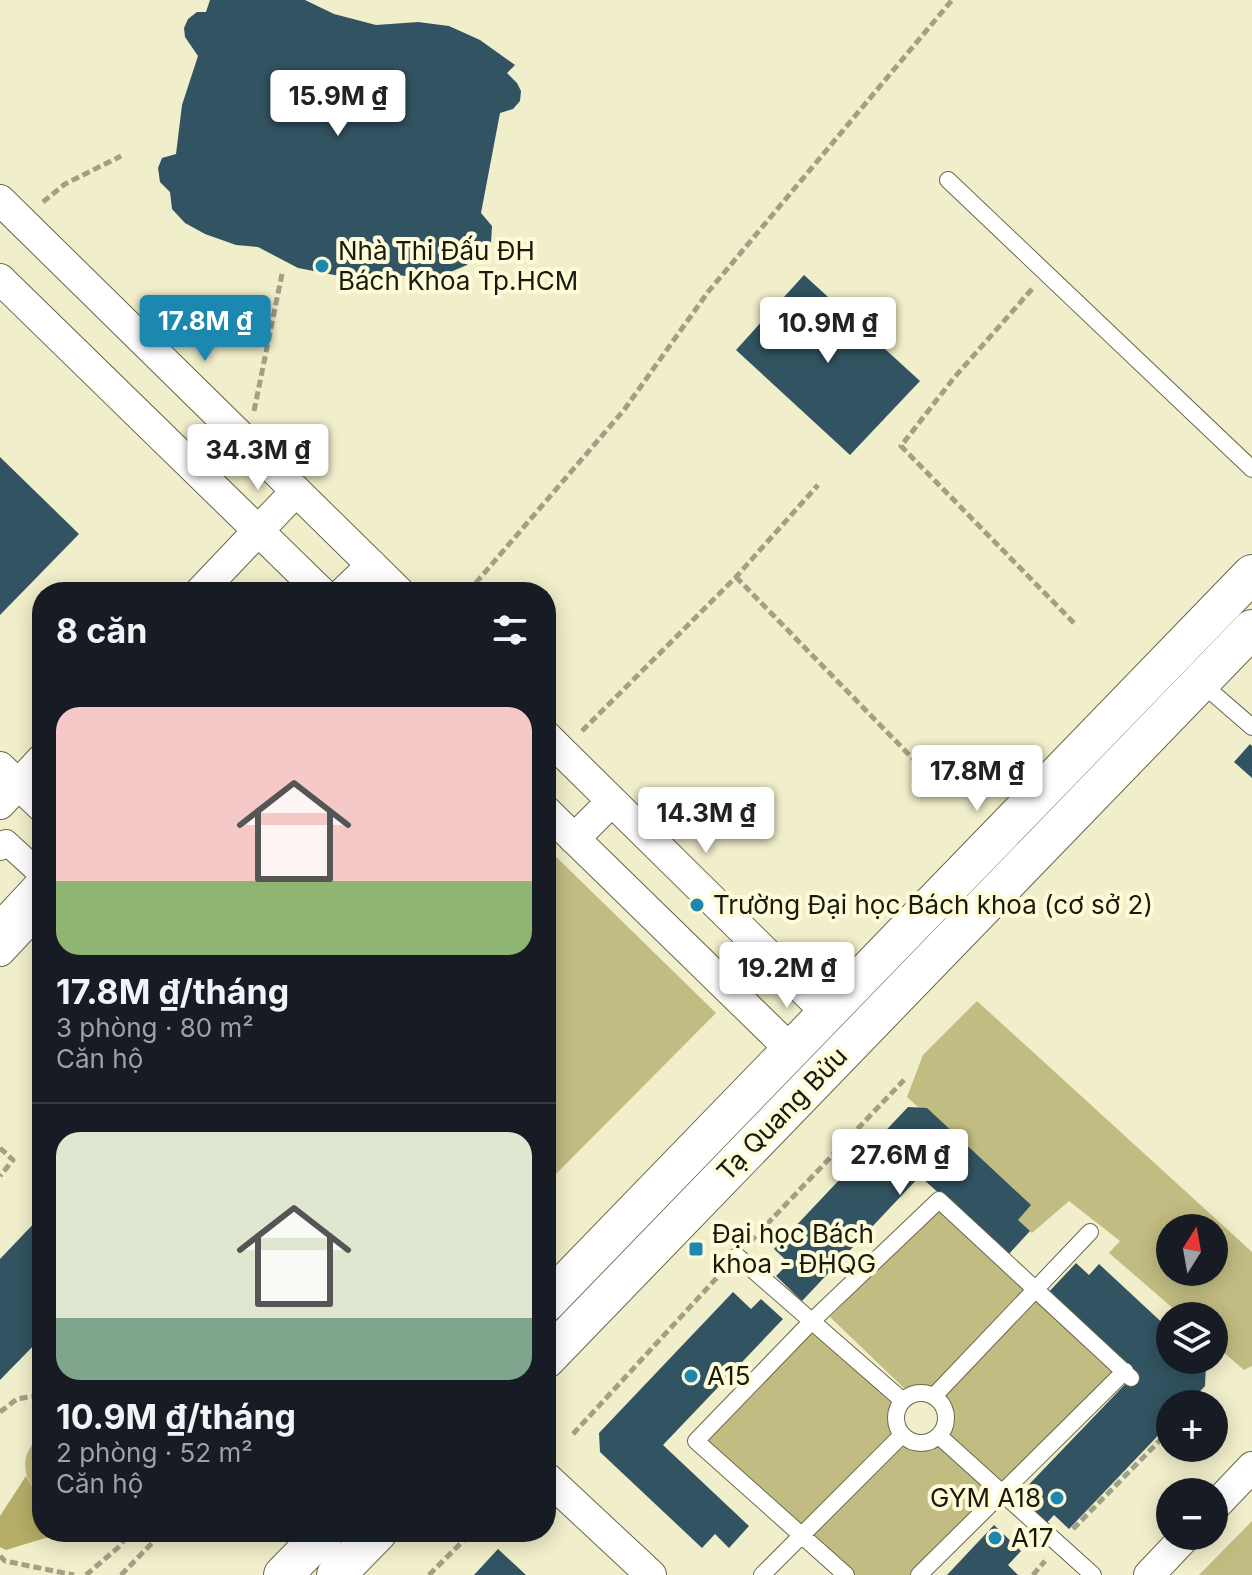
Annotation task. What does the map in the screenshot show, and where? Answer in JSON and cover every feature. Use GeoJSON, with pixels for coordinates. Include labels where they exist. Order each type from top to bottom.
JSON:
{"type":"FeatureCollection","features":[{"type":"Feature","properties":{"kind":"street"},"geometry":{"type":"LineString","coordinates":[[0,200],[389,582]]}},
{"type":"Feature","properties":{"kind":"street"},"geometry":{"type":"LineString","coordinates":[[0,279],[311,582]]}},
{"type":"Feature","properties":{"kind":"street"},"geometry":{"type":"LineString","coordinates":[[210,582],[296,491]]}},
{"type":"Feature","properties":{"kind":"street"},"geometry":{"type":"LineString","coordinates":[[354,582],[372,565]]}},
{"type":"Feature","properties":{"kind":"street","name":"Tạ Quang Bửu"},"geometry":{"type":"LineString","coordinates":[[556,1289],[1252,574]]}},
{"type":"Feature","properties":{"kind":"street","name":"Tạ Quang Bửu"},"geometry":{"type":"LineString","coordinates":[[556,1349],[1252,629]]}},
{"type":"Feature","properties":{"kind":"street"},"geometry":{"type":"LineString","coordinates":[[1172,656],[1200,682]]}},
{"type":"Feature","properties":{"kind":"street"},"geometry":{"type":"LineString","coordinates":[[556,746],[827,1013]]}},
{"type":"Feature","properties":{"kind":"street"},"geometry":{"type":"LineString","coordinates":[[32,766],[6,785],[32,801]]}},
{"type":"Feature","properties":{"kind":"street"},"geometry":{"type":"LineString","coordinates":[[574,839],[612,801]]}},
{"type":"Feature","properties":{"kind":"street"},"geometry":{"type":"LineString","coordinates":[[556,821],[791,1050]]}},
{"type":"Feature","properties":{"kind":"street"},"geometry":{"type":"LineString","coordinates":[[0,848],[6,842],[32,867]]}},
{"type":"Feature","properties":{"kind":"street"},"geometry":{"type":"LineString","coordinates":[[0,923],[32,888]]}},
{"type":"Feature","properties":{"kind":"street"},"geometry":{"type":"LineString","coordinates":[[0,951],[32,917]]}},
{"type":"Feature","properties":{"kind":"street"},"geometry":{"type":"LineString","coordinates":[[556,1303],[582,1322]]}},
{"type":"Feature","properties":{"kind":"street"},"geometry":{"type":"LineString","coordinates":[[1228,1492],[1252,1467]]}},
{"type":"Feature","properties":{"kind":"street"},"geometry":{"type":"LineString","coordinates":[[556,1486],[651,1575]]}},
{"type":"Feature","properties":{"kind":"street"},"geometry":{"type":"LineString","coordinates":[[283,1575],[315,1542]]}},
{"type":"Feature","properties":{"kind":"street"},"geometry":{"type":"LineString","coordinates":[[336,1575],[368,1542]]}},
{"type":"Feature","properties":{"kind":"street"},"geometry":{"type":"LineString","coordinates":[[1149,1575],[1173,1550]]}},
{"type":"Feature","properties":{"kind":"lane"},"geometry":{"type":"LineString","coordinates":[[948,180],[1252,469]]}},
{"type":"Feature","properties":{"kind":"lane"},"geometry":{"type":"LineString","coordinates":[[1200,682],[1252,727]]}},
{"type":"Feature","properties":{"kind":"lane"},"geometry":{"type":"LineString","coordinates":[[846,1575],[696,1441],[812,1321],[939,1200],[1128,1374],[919,1575]]}},
{"type":"Feature","properties":{"kind":"lane"},"geometry":{"type":"LineString","coordinates":[[934,1396],[1090,1232]]}},
{"type":"Feature","properties":{"kind":"lane"},"geometry":{"type":"LineString","coordinates":[[737,1256],[902,1400]]}},
{"type":"Feature","properties":{"kind":"lane"},"geometry":{"type":"LineString","coordinates":[[917,1392],[934,1396],[940,1401],[947,1415],[939,1436],[932,1441],[916,1443],[902,1435],[897,1429],[895,1414],[902,1400],[917,1392]]}},
{"type":"Feature","properties":{"kind":"lane"},"geometry":{"type":"LineString","coordinates":[[762,1575],[902,1435]]}},
{"type":"Feature","properties":{"kind":"lane"},"geometry":{"type":"LineString","coordinates":[[939,1436],[1093,1575]]}},
{"type":"Feature","properties":{"kind":"path"},"geometry":{"type":"LineString","coordinates":[[477,582],[624,410],[708,292],[952,0]]}},
{"type":"Feature","properties":{"kind":"path"},"geometry":{"type":"LineString","coordinates":[[23,222],[65,184],[121,156]]}},
{"type":"Feature","properties":{"kind":"path"},"geometry":{"type":"LineString","coordinates":[[1046,273],[953,379],[901,446],[1074,623]]}},
{"type":"Feature","properties":{"kind":"path"},"geometry":{"type":"LineString","coordinates":[[248,443],[282,274]]}},
{"type":"Feature","properties":{"kind":"path"},"geometry":{"type":"LineString","coordinates":[[556,742],[736,577],[818,485]]}},
{"type":"Feature","properties":{"kind":"path"},"geometry":{"type":"LineString","coordinates":[[736,577],[922,768]]}},
{"type":"Feature","properties":{"kind":"path"},"geometry":{"type":"LineString","coordinates":[[0,1148],[13,1160],[0,1176]]}},
{"type":"Feature","properties":{"kind":"path"},"geometry":{"type":"LineString","coordinates":[[0,1412],[17,1399],[32,1397]]}},
{"type":"Feature","properties":{"kind":"path"},"geometry":{"type":"LineString","coordinates":[[1033,1575],[1058,1544],[1156,1444]]}},
{"type":"Feature","properties":{"kind":"path"},"geometry":{"type":"LineString","coordinates":[[86,1575],[123,1542]]}},
{"type":"Feature","properties":{"kind":"path"},"geometry":{"type":"LineString","coordinates":[[121,1575],[153,1542]]}},
{"type":"Feature","properties":{"kind":"path"},"geometry":{"type":"LineString","coordinates":[[429,1575],[462,1542]]}},
{"type":"Feature","properties":{"kind":"path"},"geometry":{"type":"LineString","coordinates":[[2,1559],[74,1575]]}},
{"type":"Feature","properties":{"kind":"shaded area"},"geometry":{"type":"Polygon","coordinates":[[[556,857],[716,1013],[556,1174],[556,857]]]}},
{"type":"Feature","properties":{"kind":"shaded area"},"geometry":{"type":"Polygon","coordinates":[[[977,1001],[1210,1214],[1156,1214],[1156,1286],[1228,1286],[1228,1230],[1252,1252],[1252,1366],[1244,1370],[1228,1356],[1228,1302],[1166,1302],[1109,1253],[1120,1241],[1069,1201],[1032,1233],[996,1202],[1007,1188],[907,1097],[923,1055],[977,1001]]]}},
{"type":"Feature","properties":{"kind":"shaded area"},"geometry":{"type":"Polygon","coordinates":[[[940,1206],[1029,1288],[933,1391],[907,1391],[830,1317],[940,1206]]]}},
{"type":"Feature","properties":{"kind":"shaded area"},"geometry":{"type":"Polygon","coordinates":[[[1035,1292],[1120,1371],[1002,1488],[943,1436],[949,1416],[947,1405],[940,1396],[1035,1292]]]}},
{"type":"Feature","properties":{"kind":"shaded area"},"geometry":{"type":"Polygon","coordinates":[[[822,1323],[898,1397],[892,1418],[895,1432],[801,1530],[701,1440],[822,1323]]]}},
{"type":"Feature","properties":{"kind":"shaded area"},"geometry":{"type":"Polygon","coordinates":[[[902,1438],[916,1445],[935,1443],[998,1493],[915,1575],[851,1575],[805,1533],[902,1438]]]}},
{"type":"Feature","properties":{"kind":"shaded area"},"geometry":{"type":"Polygon","coordinates":[[[32,1446],[32,1485],[25,1465],[32,1446]]]}},
{"type":"Feature","properties":{"kind":"shaded area"},"geometry":{"type":"Polygon","coordinates":[[[26,1476],[32,1486],[32,1542],[6,1550],[0,1547],[0,1516],[26,1476]]]}},
{"type":"Feature","properties":{"kind":"shaded area"},"geometry":{"type":"Polygon","coordinates":[[[1252,1521],[1252,1575],[1199,1575],[1224,1550],[1228,1550],[1228,1545],[1252,1521]]]}},
{"type":"Feature","properties":{"kind":"building"},"geometry":{"type":"Polygon","coordinates":[[[210,0],[305,0],[334,14],[376,25],[418,22],[449,26],[480,40],[515,65],[507,73],[521,91],[520,101],[513,109],[500,113],[481,213],[492,226],[491,243],[472,251],[467,265],[441,276],[419,278],[378,272],[370,277],[345,277],[298,268],[258,247],[236,245],[185,223],[172,209],[170,192],[160,182],[158,168],[162,158],[176,154],[182,105],[198,56],[185,37],[184,28],[188,19],[197,12],[206,12],[210,0]]]}},
{"type":"Feature","properties":{"kind":"building"},"geometry":{"type":"Polygon","coordinates":[[[804,275],[920,381],[850,455],[736,350],[804,275]]]}},
{"type":"Feature","properties":{"kind":"building"},"geometry":{"type":"Polygon","coordinates":[[[0,457],[79,534],[0,615],[0,457]]]}},
{"type":"Feature","properties":{"kind":"building"},"geometry":{"type":"Polygon","coordinates":[[[1250,744],[1252,746],[1252,778],[1234,762],[1250,744]]]}},
{"type":"Feature","properties":{"kind":"building"},"geometry":{"type":"Polygon","coordinates":[[[908,1107],[927,1108],[1031,1205],[1018,1220],[1030,1231],[1007,1256],[920,1176],[802,1301],[776,1276],[789,1263],[774,1249],[908,1107]]]}},
{"type":"Feature","properties":{"kind":"building"},"geometry":{"type":"Polygon","coordinates":[[[32,1225],[32,1347],[0,1380],[0,1259],[32,1225]]]}},
{"type":"Feature","properties":{"kind":"building"},"geometry":{"type":"Polygon","coordinates":[[[1076,1263],[1089,1275],[1099,1264],[1156,1317],[1156,1374],[1206,1374],[1205,1386],[1201,1390],[1156,1390],[1156,1438],[1069,1529],[1054,1515],[1042,1528],[1013,1501],[1133,1376],[1046,1295],[1076,1263]]]}},
{"type":"Feature","properties":{"kind":"building","name":"A15"},"geometry":{"type":"Polygon","coordinates":[[[733,1292],[751,1309],[761,1299],[783,1319],[663,1445],[749,1526],[729,1548],[715,1534],[702,1548],[600,1452],[599,1433],[733,1292]]]}},
{"type":"Feature","properties":{"kind":"building","name":"A17"},"geometry":{"type":"Polygon","coordinates":[[[994,1525],[1021,1551],[1008,1565],[1018,1575],[947,1575],[994,1525]]]}},
{"type":"Feature","properties":{"kind":"building"},"geometry":{"type":"Polygon","coordinates":[[[498,1549],[526,1575],[474,1575],[498,1549]]]}},
{"type":"Feature","properties":{"kind":"place","name":"Nhà Thi Đấu ĐH Bách Khoa Tp.HCM"},"geometry":{"type":"Point","coordinates":[322,266]}},
{"type":"Feature","properties":{"kind":"place","name":"Trường Đại học Bách khoa (cơ sở 2)"},"geometry":{"type":"Point","coordinates":[697,905]}},
{"type":"Feature","properties":{"kind":"place","name":"Đại học Bách khoa - ĐHQG"},"geometry":{"type":"Point","coordinates":[696,1249]}},
{"type":"Feature","properties":{"kind":"place","name":"A15"},"geometry":{"type":"Point","coordinates":[691,1376]}},
{"type":"Feature","properties":{"kind":"place","name":"GYM A18"},"geometry":{"type":"Point","coordinates":[1057,1498]}},
{"type":"Feature","properties":{"kind":"place","name":"A17"},"geometry":{"type":"Point","coordinates":[995,1538]}}]}
